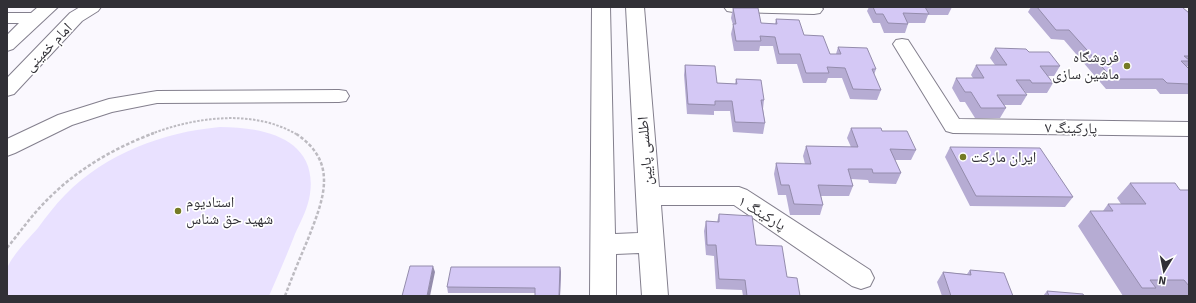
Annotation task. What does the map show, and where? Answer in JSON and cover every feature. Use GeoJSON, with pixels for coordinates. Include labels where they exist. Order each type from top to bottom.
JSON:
{"type":"FeatureCollection","features":[{"type":"Feature","properties":{"kind":"street","name":"امام خمینی"},"geometry":{"type":"LineString","coordinates":[[7,45],[35,18],[49,7]]}},
{"type":"Feature","properties":{"kind":"street","name":"امام خمینی"},"geometry":{"type":"LineString","coordinates":[[7,90],[76,17],[92,7]]}},
{"type":"Feature","properties":{"kind":"street"},"geometry":{"type":"LineString","coordinates":[[601,7],[603,296]]}},
{"type":"Feature","properties":{"kind":"street","name":"اطلسی پایین"},"geometry":{"type":"LineString","coordinates":[[635,7],[655,296]]}},
{"type":"Feature","properties":{"kind":"street"},"geometry":{"type":"LineString","coordinates":[[733,7],[814,9]]}},
{"type":"Feature","properties":{"kind":"street"},"geometry":{"type":"LineString","coordinates":[[7,18],[35,18]]}},
{"type":"Feature","properties":{"kind":"street","name":"پارکینگ ۷"},"geometry":{"type":"LineString","coordinates":[[902,44],[952,126],[1189,129]]}},
{"type":"Feature","properties":{"kind":"street"},"geometry":{"type":"LineString","coordinates":[[7,148],[65,120],[109,106],[156,97],[339,96]]}},
{"type":"Feature","properties":{"kind":"street","name":"پارکینگ ۱"},"geometry":{"type":"LineString","coordinates":[[649,196],[739,196],[861,278]]}},
{"type":"Feature","properties":{"kind":"street"},"geometry":{"type":"LineString","coordinates":[[603,244],[652,243]]}},
{"type":"Feature","properties":{"kind":"path"},"geometry":{"type":"LineString","coordinates":[[7,248],[53,193],[92,163],[135,140],[180,125],[224,118],[263,121],[290,130],[307,140],[316,151],[322,164],[325,178],[324,194],[319,211],[285,296]]}},
{"type":"Feature","properties":{"kind":"shaded area","name":"استادیوم شهید حق شناس"},"geometry":{"type":"Polygon","coordinates":[[[220,127],[269,133],[284,140],[296,148],[305,160],[310,175],[310,194],[306,209],[269,296],[7,296],[7,268],[10,262],[47,215],[65,195],[81,181],[98,168],[117,157],[156,140],[177,134],[220,127]]]}},
{"type":"Feature","properties":{"kind":"building"},"geometry":{"type":"Polygon","coordinates":[[[873,7],[925,7],[929,14],[903,13],[908,24],[888,23],[883,14],[876,14],[873,7]]]}},
{"type":"Feature","properties":{"kind":"building"},"geometry":{"type":"Polygon","coordinates":[[[1037,7],[1182,7],[1189,13],[1189,56],[1184,56],[1189,61],[1181,61],[1189,69],[1189,84],[1167,83],[1163,79],[1113,79],[1069,30],[1056,30],[1037,7]]]}},
{"type":"Feature","properties":{"kind":"building"},"geometry":{"type":"Polygon","coordinates":[[[733,8],[758,8],[761,23],[777,24],[776,19],[799,20],[804,35],[823,36],[830,54],[841,54],[838,47],[867,48],[876,69],[872,69],[881,90],[853,89],[845,68],[827,67],[829,73],[806,73],[800,54],[779,54],[775,37],[760,36],[761,41],[736,41],[733,24],[736,24],[733,8]]]}},
{"type":"Feature","properties":{"kind":"building"},"geometry":{"type":"Polygon","coordinates":[[[995,48],[1026,49],[1029,52],[1049,52],[1060,66],[1040,66],[1053,83],[1032,83],[1030,80],[1016,80],[1027,95],[997,95],[1006,108],[981,108],[971,92],[965,92],[956,78],[984,78],[976,65],[1007,65],[995,48]]]}},
{"type":"Feature","properties":{"kind":"building"},"geometry":{"type":"Polygon","coordinates":[[[685,65],[715,66],[717,83],[737,84],[736,79],[761,80],[764,100],[761,100],[765,123],[735,122],[732,101],[715,101],[715,105],[688,104],[685,65]]]}},
{"type":"Feature","properties":{"kind":"building"},"geometry":{"type":"Polygon","coordinates":[[[851,128],[881,128],[882,131],[907,131],[916,150],[890,149],[901,173],[873,173],[872,169],[848,169],[853,186],[818,185],[823,205],[794,204],[789,185],[781,185],[776,163],[811,164],[806,146],[858,147],[851,128]]]}},
{"type":"Feature","properties":{"kind":"building"},"geometry":{"type":"Polygon","coordinates":[[[950,147],[1040,148],[1073,197],[976,196],[950,147]]]}},
{"type":"Feature","properties":{"kind":"building"},"geometry":{"type":"Polygon","coordinates":[[[1130,183],[1175,183],[1180,190],[1189,190],[1189,286],[1184,280],[1150,280],[1156,288],[1142,288],[1090,211],[1113,211],[1108,204],[1146,204],[1130,183]]]}},
{"type":"Feature","properties":{"kind":"building"},"geometry":{"type":"Polygon","coordinates":[[[719,214],[752,216],[756,245],[782,246],[787,277],[797,278],[800,296],[747,296],[745,280],[719,279],[716,245],[707,245],[706,221],[719,222],[719,214]]]}},
{"type":"Feature","properties":{"kind":"building"},"geometry":{"type":"Polygon","coordinates":[[[410,266],[433,266],[427,296],[402,296],[410,266]]]}},
{"type":"Feature","properties":{"kind":"building"},"geometry":{"type":"Polygon","coordinates":[[[451,267],[560,267],[559,296],[535,296],[535,288],[447,287],[451,267]]]}},
{"type":"Feature","properties":{"kind":"building"},"geometry":{"type":"Polygon","coordinates":[[[970,270],[1004,273],[1013,296],[951,296],[943,272],[971,275],[970,270]]]}},
{"type":"Feature","properties":{"kind":"building"},"geometry":{"type":"Polygon","coordinates":[[[1047,291],[1083,294],[1084,296],[1049,296],[1047,291]]]}},
{"type":"Feature","properties":{"kind":"place","name":"فروشگاه ماشین سازی"},"geometry":{"type":"Point","coordinates":[1127,66]}},
{"type":"Feature","properties":{"kind":"place","name":"ایران مارکت"},"geometry":{"type":"Point","coordinates":[963,157]}},
{"type":"Feature","properties":{"kind":"place","name":"استادیوم شهید حق شناس"},"geometry":{"type":"Point","coordinates":[178,211]}}]}
